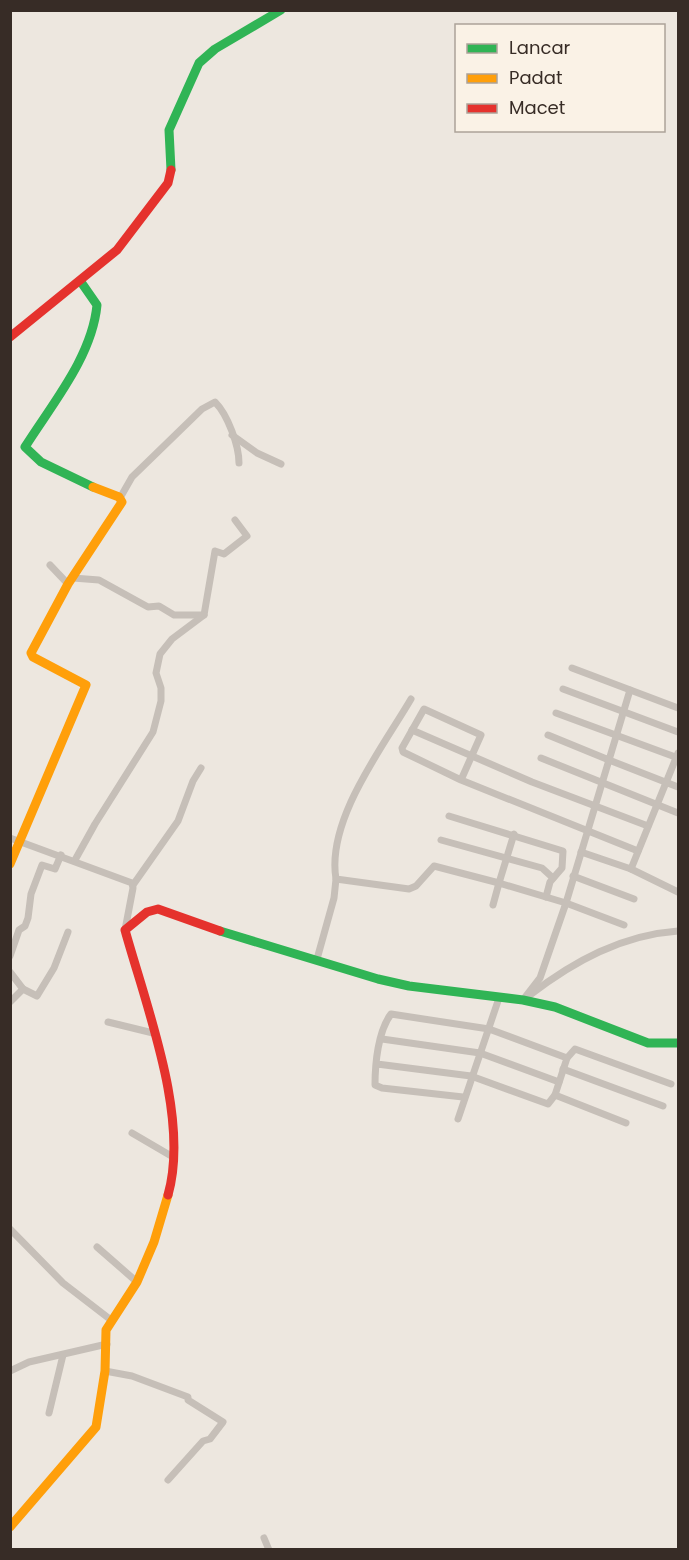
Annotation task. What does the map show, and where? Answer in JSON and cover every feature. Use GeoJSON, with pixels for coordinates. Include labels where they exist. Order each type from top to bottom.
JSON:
{"type":"FeatureCollection","features":[{"type":"Feature","properties":{"kind":"street"},"geometry":{"type":"LineString","coordinates":[[10,337],[81,282],[117,250],[168,183],[171,175],[169,130],[202,60],[215,49],[281,10]]}},
{"type":"Feature","properties":{"kind":"street"},"geometry":{"type":"LineString","coordinates":[[81,282],[97,305],[95,326],[81,357],[25,447],[27,451],[65,475],[120,498]]}},
{"type":"Feature","properties":{"kind":"street"},"geometry":{"type":"LineString","coordinates":[[10,864],[15,839],[86,688],[85,684],[31,656],[71,581],[121,505],[120,498],[132,477],[205,406],[215,402],[219,406],[238,450],[238,463]]}},
{"type":"Feature","properties":{"kind":"street"},"geometry":{"type":"LineString","coordinates":[[232,435],[256,453],[281,464]]}},
{"type":"Feature","properties":{"kind":"street"},"geometry":{"type":"LineString","coordinates":[[75,860],[94,824],[153,732],[161,701],[156,673],[160,654],[172,639],[204,615],[215,551],[224,554],[247,536],[235,520]]}},
{"type":"Feature","properties":{"kind":"street"},"geometry":{"type":"LineString","coordinates":[[50,565],[71,581],[99,580],[148,607],[159,606],[174,615],[204,615]]}},
{"type":"Feature","properties":{"kind":"street"},"geometry":{"type":"LineString","coordinates":[[572,668],[678,708]]}},
{"type":"Feature","properties":{"kind":"street"},"geometry":{"type":"LineString","coordinates":[[563,689],[678,732]]}},
{"type":"Feature","properties":{"kind":"street"},"geometry":{"type":"LineString","coordinates":[[523,1000],[540,978],[566,903],[585,831],[630,690]]}},
{"type":"Feature","properties":{"kind":"street"},"geometry":{"type":"LineString","coordinates":[[317,959],[334,898],[337,842],[345,816],[411,699]]}},
{"type":"Feature","properties":{"kind":"street"},"geometry":{"type":"LineString","coordinates":[[461,780],[481,735],[427,709],[422,710],[402,751],[461,780],[638,851]]}},
{"type":"Feature","properties":{"kind":"street"},"geometry":{"type":"LineString","coordinates":[[555,713],[678,756],[656,804],[631,869]]}},
{"type":"Feature","properties":{"kind":"street"},"geometry":{"type":"LineString","coordinates":[[411,730],[472,757],[648,826]]}},
{"type":"Feature","properties":{"kind":"street"},"geometry":{"type":"LineString","coordinates":[[548,735],[678,787]]}},
{"type":"Feature","properties":{"kind":"street"},"geometry":{"type":"LineString","coordinates":[[541,758],[678,813]]}},
{"type":"Feature","properties":{"kind":"street"},"geometry":{"type":"LineString","coordinates":[[10,1527],[93,1432],[105,1371],[106,1330],[111,1320],[130,1297],[161,1220],[170,1187],[173,1157],[170,1095],[125,930],[132,885],[178,821],[193,781],[201,768]]}},
{"type":"Feature","properties":{"kind":"street"},"geometry":{"type":"LineString","coordinates":[[449,816],[514,834],[563,851],[562,868],[553,878],[546,897]]}},
{"type":"Feature","properties":{"kind":"street"},"geometry":{"type":"LineString","coordinates":[[493,905],[514,834]]}},
{"type":"Feature","properties":{"kind":"street"},"geometry":{"type":"LineString","coordinates":[[15,839],[75,860],[132,885]]}},
{"type":"Feature","properties":{"kind":"street"},"geometry":{"type":"LineString","coordinates":[[441,840],[542,868],[553,878]]}},
{"type":"Feature","properties":{"kind":"street"},"geometry":{"type":"LineString","coordinates":[[581,852],[631,869],[678,892]]}},
{"type":"Feature","properties":{"kind":"street"},"geometry":{"type":"LineString","coordinates":[[10,956],[20,930],[25,926],[28,918],[32,894],[42,865],[55,869],[61,855]]}},
{"type":"Feature","properties":{"kind":"street"},"geometry":{"type":"LineString","coordinates":[[336,879],[409,889],[416,886],[434,866],[566,903],[624,925]]}},
{"type":"Feature","properties":{"kind":"street"},"geometry":{"type":"LineString","coordinates":[[573,876],[634,899]]}},
{"type":"Feature","properties":{"kind":"street"},"geometry":{"type":"LineString","coordinates":[[125,930],[147,912],[158,909],[196,924],[409,986],[523,1000],[555,1007],[648,1043],[678,1044]]}},
{"type":"Feature","properties":{"kind":"street"},"geometry":{"type":"LineString","coordinates":[[523,1000],[557,974],[601,950],[641,936],[678,931]]}},
{"type":"Feature","properties":{"kind":"street"},"geometry":{"type":"LineString","coordinates":[[10,972],[23,989],[36,996],[54,968],[68,932]]}},
{"type":"Feature","properties":{"kind":"street"},"geometry":{"type":"LineString","coordinates":[[10,1002],[23,989]]}},
{"type":"Feature","properties":{"kind":"street"},"geometry":{"type":"LineString","coordinates":[[458,1119],[463,1097],[489,1029],[498,998]]}},
{"type":"Feature","properties":{"kind":"street"},"geometry":{"type":"LineString","coordinates":[[463,1097],[377,1087],[376,1064],[388,1017],[393,1014],[489,1029],[567,1058]]}},
{"type":"Feature","properties":{"kind":"street"},"geometry":{"type":"LineString","coordinates":[[108,1022],[153,1033]]}},
{"type":"Feature","properties":{"kind":"street"},"geometry":{"type":"LineString","coordinates":[[382,1039],[480,1053],[559,1082]]}},
{"type":"Feature","properties":{"kind":"street"},"geometry":{"type":"LineString","coordinates":[[376,1064],[471,1076],[548,1104],[555,1095],[567,1058],[575,1050],[671,1084]]}},
{"type":"Feature","properties":{"kind":"street"},"geometry":{"type":"LineString","coordinates":[[563,1069],[663,1106]]}},
{"type":"Feature","properties":{"kind":"street"},"geometry":{"type":"LineString","coordinates":[[555,1095],[626,1123]]}},
{"type":"Feature","properties":{"kind":"street"},"geometry":{"type":"LineString","coordinates":[[132,1133],[173,1157]]}},
{"type":"Feature","properties":{"kind":"street"},"geometry":{"type":"LineString","coordinates":[[10,1229],[63,1283],[111,1320]]}},
{"type":"Feature","properties":{"kind":"street"},"geometry":{"type":"LineString","coordinates":[[97,1247],[137,1281]]}},
{"type":"Feature","properties":{"kind":"street"},"geometry":{"type":"LineString","coordinates":[[10,1371],[28,1362],[107,1344]]}},
{"type":"Feature","properties":{"kind":"street"},"geometry":{"type":"LineString","coordinates":[[49,1413],[63,1355]]}},
{"type":"Feature","properties":{"kind":"street"},"geometry":{"type":"LineString","coordinates":[[105,1371],[132,1376],[188,1396],[188,1400],[223,1422],[210,1439],[203,1441],[168,1480]]}},
{"type":"Feature","properties":{"kind":"street"},"geometry":{"type":"LineString","coordinates":[[264,1538],[269,1550]]}},
{"type":"Feature","properties":{"kind":"traffic: fast"},"geometry":{"type":"LineString","coordinates":[[171,170],[169,130],[199,63],[215,49],[281,10]]}},
{"type":"Feature","properties":{"kind":"traffic: fast"},"geometry":{"type":"LineString","coordinates":[[81,282],[97,305],[94,324],[69,379],[25,447],[41,462],[93,487]]}},
{"type":"Feature","properties":{"kind":"traffic: fast"},"geometry":{"type":"LineString","coordinates":[[220,931],[378,979],[409,986],[523,1000],[555,1007],[648,1043],[678,1043]]}},
{"type":"Feature","properties":{"kind":"traffic: slow"},"geometry":{"type":"LineString","coordinates":[[10,864],[86,685],[33,657],[31,653],[68,584],[122,502],[119,497],[93,487]]}},
{"type":"Feature","properties":{"kind":"traffic: slow"},"geometry":{"type":"LineString","coordinates":[[10,1527],[96,1427],[105,1371],[106,1330],[137,1282],[154,1242],[168,1195]]}},
{"type":"Feature","properties":{"kind":"traffic: jam"},"geometry":{"type":"LineString","coordinates":[[10,337],[117,250],[168,183],[171,170]]}},
{"type":"Feature","properties":{"kind":"traffic: jam"},"geometry":{"type":"LineString","coordinates":[[168,1195],[173,1165],[174,1132],[170,1097],[154,1027],[125,930],[147,912],[158,909],[220,931]]}}]}
